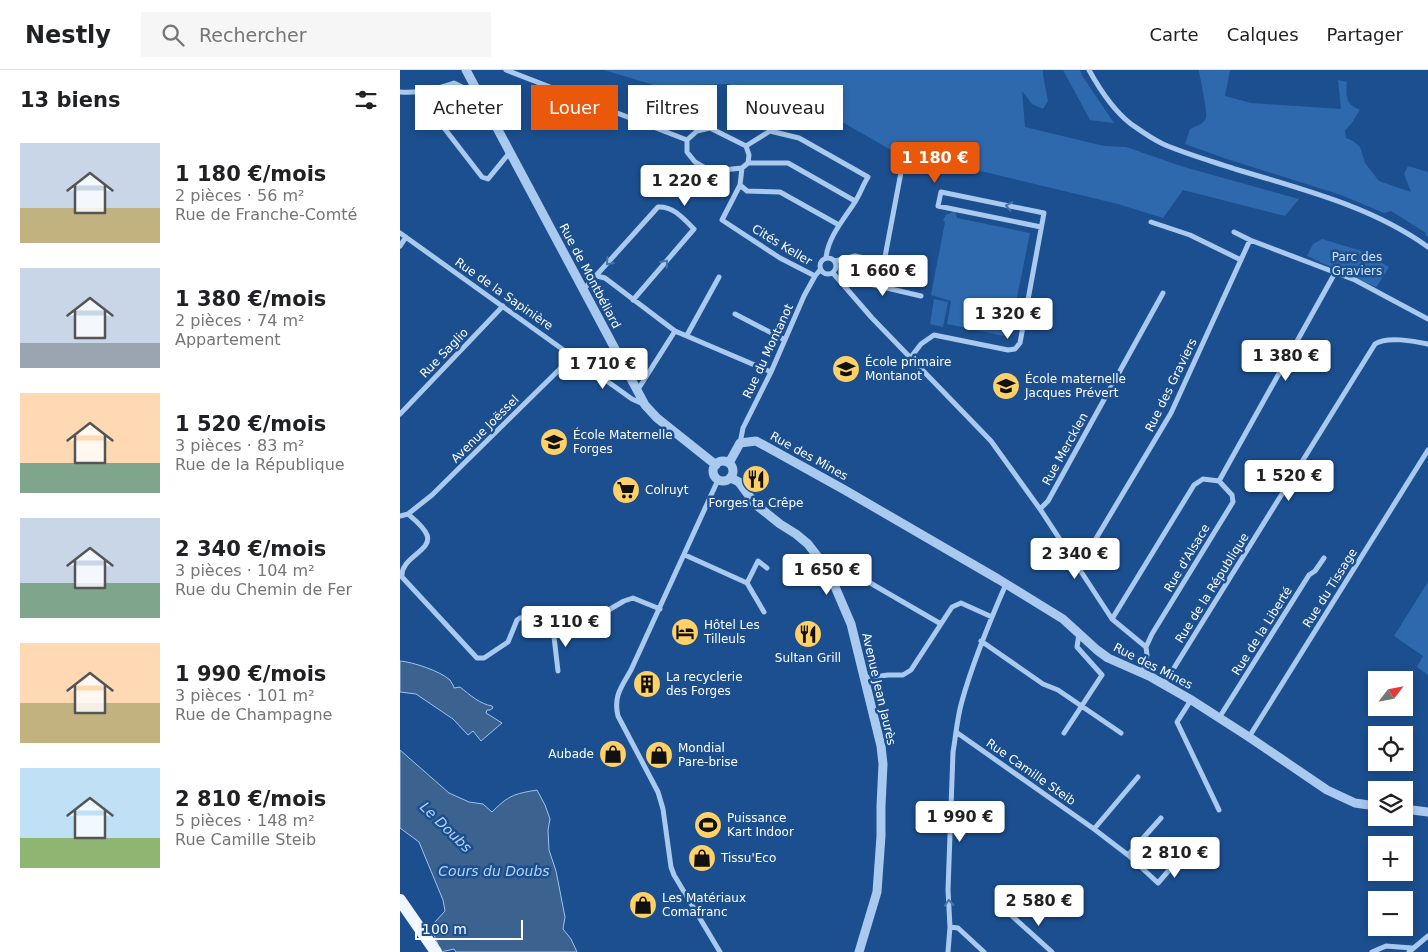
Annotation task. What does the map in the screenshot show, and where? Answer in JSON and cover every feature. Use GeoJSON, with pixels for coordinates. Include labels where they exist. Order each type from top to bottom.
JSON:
{"type":"FeatureCollection","features":[{"type":"Feature","properties":{"kind":"main road"},"geometry":{"type":"LineString","coordinates":[[400,900],[436,952]]}},
{"type":"Feature","properties":{"kind":"main road"},"geometry":{"type":"LineString","coordinates":[[400,907],[431,952]]}},
{"type":"Feature","properties":{"kind":"street","name":"Rue de Montbéliard"},"geometry":{"type":"LineString","coordinates":[[466,70],[474,85]]}},
{"type":"Feature","properties":{"kind":"street"},"geometry":{"type":"LineString","coordinates":[[506,70],[687,140]]}},
{"type":"Feature","properties":{"kind":"street"},"geometry":{"type":"LineString","coordinates":[[1089,70],[1113,107],[1129,123],[1162,144],[1342,202],[1385,220],[1428,247]]}},
{"type":"Feature","properties":{"kind":"street"},"geometry":{"type":"LineString","coordinates":[[448,85],[454,83],[464,85]]}},
{"type":"Feature","properties":{"kind":"street"},"geometry":{"type":"LineString","coordinates":[[400,92],[415,93]]}},
{"type":"Feature","properties":{"kind":"street"},"geometry":{"type":"LineString","coordinates":[[748,164],[749,155],[746,146],[710,128],[697,131],[687,140],[687,152],[695,162],[707,168],[723,170],[742,168],[748,164],[788,163],[855,201]]}},
{"type":"Feature","properties":{"kind":"street"},"geometry":{"type":"LineString","coordinates":[[446,130],[482,177],[488,179],[510,152]]}},
{"type":"Feature","properties":{"kind":"street","name":"Rue de Montbéliard"},"geometry":{"type":"LineString","coordinates":[[498,130],[645,405],[658,418],[716,465]]}},
{"type":"Feature","properties":{"kind":"street","name":"Cités Keller"},"geometry":{"type":"LineString","coordinates":[[746,146],[770,131],[799,138],[868,177],[839,225],[826,258]]}},
{"type":"Feature","properties":{"kind":"street"},"geometry":{"type":"LineString","coordinates":[[834,261],[836,267],[833,273],[826,275],[820,270],[820,262],[826,258],[834,261],[855,256],[884,262],[902,167]]}},
{"type":"Feature","properties":{"kind":"street","name":"Cités Keller"},"geometry":{"type":"LineString","coordinates":[[742,168],[740,185],[722,220],[780,258],[815,276]]}},
{"type":"Feature","properties":{"kind":"street"},"geometry":{"type":"LineString","coordinates":[[740,185],[747,191],[780,192],[839,225]]}},
{"type":"Feature","properties":{"kind":"street"},"geometry":{"type":"LineString","coordinates":[[911,357],[921,344],[934,335],[1008,350],[1015,349],[1020,342],[1044,213],[941,192],[938,206],[1041,227]]}},
{"type":"Feature","properties":{"kind":"street"},"geometry":{"type":"LineString","coordinates":[[583,290],[658,207],[666,207],[681,216],[694,229],[633,300]]}},
{"type":"Feature","properties":{"kind":"street"},"geometry":{"type":"LineString","coordinates":[[1151,222],[1190,236],[1241,260]]}},
{"type":"Feature","properties":{"kind":"street"},"geometry":{"type":"LineString","coordinates":[[1234,232],[1354,280],[1428,319]]}},
{"type":"Feature","properties":{"kind":"street","name":"Rue de la Sapinière"},"geometry":{"type":"LineString","coordinates":[[400,233],[632,399],[645,405]]}},
{"type":"Feature","properties":{"kind":"street"},"geometry":{"type":"LineString","coordinates":[[400,246],[406,237]]}},
{"type":"Feature","properties":{"kind":"street","name":"Rue des Graviers"},"geometry":{"type":"LineString","coordinates":[[1077,565],[1085,557],[1171,413],[1250,240]]}},
{"type":"Feature","properties":{"kind":"street","name":"Rue du Montanot"},"geometry":{"type":"LineString","coordinates":[[740,442],[743,428],[815,276],[820,270]]}},
{"type":"Feature","properties":{"kind":"street"},"geometry":{"type":"LineString","coordinates":[[1112,619],[1194,485],[1203,478],[1219,481],[1335,272]]}},
{"type":"Feature","properties":{"kind":"street"},"geometry":{"type":"LineString","coordinates":[[833,273],[872,318],[991,441],[1019,479],[1112,619],[1146,647],[1148,655],[1142,674]]}},
{"type":"Feature","properties":{"kind":"street"},"geometry":{"type":"LineString","coordinates":[[597,276],[605,278],[675,331],[771,372]]}},
{"type":"Feature","properties":{"kind":"street"},"geometry":{"type":"LineString","coordinates":[[687,335],[719,277]]}},
{"type":"Feature","properties":{"kind":"street"},"geometry":{"type":"LineString","coordinates":[[843,283],[857,281],[921,296]]}},
{"type":"Feature","properties":{"kind":"street","name":"Rue Mercklen"},"geometry":{"type":"LineString","coordinates":[[1040,510],[1048,501],[1163,293]]}},
{"type":"Feature","properties":{"kind":"street","name":"Rue Saglio"},"geometry":{"type":"LineString","coordinates":[[400,414],[503,306]]}},
{"type":"Feature","properties":{"kind":"street"},"geometry":{"type":"LineString","coordinates":[[734,314],[785,340]]}},
{"type":"Feature","properties":{"kind":"street"},"geometry":{"type":"LineString","coordinates":[[637,392],[675,331]]}},
{"type":"Feature","properties":{"kind":"street","name":"Rue de la République"},"geometry":{"type":"LineString","coordinates":[[1164,684],[1375,344],[1380,340],[1388,339],[1427,344]]}},
{"type":"Feature","properties":{"kind":"street","name":"Avenue Joëssel"},"geometry":{"type":"LineString","coordinates":[[408,514],[432,495],[573,356]]}},
{"type":"Feature","properties":{"kind":"street","name":"Rue des Mines"},"geometry":{"type":"LineString","coordinates":[[740,442],[756,441],[837,486],[1063,619],[1108,658],[1164,684],[1191,700],[1326,790],[1355,803],[1368,805]]}},
{"type":"Feature","properties":{"kind":"street"},"geometry":{"type":"LineString","coordinates":[[729,463],[740,442]]}},
{"type":"Feature","properties":{"kind":"street","name":"Rue du Tissage"},"geometry":{"type":"LineString","coordinates":[[1249,737],[1428,450]]}},
{"type":"Feature","properties":{"kind":"street"},"geometry":{"type":"LineString","coordinates":[[722,462],[729,463],[733,470],[730,478],[725,481],[718,480],[713,473],[716,465],[722,462]]}},
{"type":"Feature","properties":{"kind":"street","name":"Avenue Jean Jaurès"},"geometry":{"type":"LineString","coordinates":[[730,478],[739,482],[755,504],[808,544],[824,565],[851,624],[881,746],[883,764],[877,892],[859,952]]}},
{"type":"Feature","properties":{"kind":"street"},"geometry":{"type":"LineString","coordinates":[[718,480],[632,670],[617,696],[616,706],[618,716],[658,792],[663,809],[671,867],[674,875],[720,952]]}},
{"type":"Feature","properties":{"kind":"street","name":"Rue d'Alsace"},"geometry":{"type":"LineString","coordinates":[[1146,647],[1152,634],[1233,502],[1232,495],[1219,481]]}},
{"type":"Feature","properties":{"kind":"street"},"geometry":{"type":"LineString","coordinates":[[400,516],[408,514],[423,529],[428,538],[427,544],[403,566],[401,571],[402,577],[477,658],[484,658],[508,642],[517,620],[520,618],[544,615],[553,609],[558,610],[562,614],[562,622],[558,627],[553,628],[544,621],[544,615]]}},
{"type":"Feature","properties":{"kind":"street"},"geometry":{"type":"LineString","coordinates":[[685,555],[746,583],[764,612]]}},
{"type":"Feature","properties":{"kind":"street","name":"Rue de la Liberté"},"geometry":{"type":"LineString","coordinates":[[1219,718],[1309,574],[1315,571],[1324,558]]}},
{"type":"Feature","properties":{"kind":"street"},"geometry":{"type":"LineString","coordinates":[[746,583],[758,561],[767,568]]}},
{"type":"Feature","properties":{"kind":"street"},"geometry":{"type":"LineString","coordinates":[[833,582],[852,573],[941,624]]}},
{"type":"Feature","properties":{"kind":"street"},"geometry":{"type":"LineString","coordinates":[[948,952],[950,927],[948,890],[953,752],[956,732],[961,703],[981,641],[1006,584]]}},
{"type":"Feature","properties":{"kind":"street"},"geometry":{"type":"LineString","coordinates":[[562,622],[571,623],[593,619],[624,600],[633,598],[660,609]]}},
{"type":"Feature","properties":{"kind":"street"},"geometry":{"type":"LineString","coordinates":[[864,678],[888,675],[903,676],[911,670],[952,607],[961,603],[992,617]]}},
{"type":"Feature","properties":{"kind":"street"},"geometry":{"type":"LineString","coordinates":[[553,628],[558,671]]}},
{"type":"Feature","properties":{"kind":"street"},"geometry":{"type":"LineString","coordinates":[[1064,733],[1102,675],[1077,647],[1079,634]]}},
{"type":"Feature","properties":{"kind":"street"},"geometry":{"type":"LineString","coordinates":[[981,641],[1043,684],[1058,690],[1122,734]]}},
{"type":"Feature","properties":{"kind":"street"},"geometry":{"type":"LineString","coordinates":[[1191,700],[1177,722],[1219,810]]}},
{"type":"Feature","properties":{"kind":"street","name":"Rue Camille Steib"},"geometry":{"type":"LineString","coordinates":[[956,732],[1094,829],[1128,855],[1158,884],[1176,862]]}},
{"type":"Feature","properties":{"kind":"street"},"geometry":{"type":"LineString","coordinates":[[1094,829],[1138,777]]}},
{"type":"Feature","properties":{"kind":"street"},"geometry":{"type":"LineString","coordinates":[[1413,810],[1428,812]]}},
{"type":"Feature","properties":{"kind":"street"},"geometry":{"type":"LineString","coordinates":[[1128,855],[1161,818]]}},
{"type":"Feature","properties":{"kind":"street"},"geometry":{"type":"LineString","coordinates":[[1012,916],[1052,952]]}},
{"type":"Feature","properties":{"kind":"street"},"geometry":{"type":"LineString","coordinates":[[950,927],[958,928],[984,952]]}},
{"type":"Feature","properties":{"kind":"street"},"geometry":{"type":"LineString","coordinates":[[1372,952],[1386,946],[1411,950],[1428,936]]}},
{"type":"Feature","properties":{"kind":"green space"},"geometry":{"type":"Polygon","coordinates":[[[604,70],[1043,70],[1048,101],[1043,109],[1032,104],[1022,91],[1025,127],[1104,146],[1126,147],[1184,167],[1299,199],[1285,216],[1183,190],[1163,218],[1118,204],[889,149],[843,122],[843,85],[654,85],[604,70]]]}},
{"type":"Feature","properties":{"kind":"green space"},"geometry":{"type":"Polygon","coordinates":[[[1063,70],[1080,70],[1114,123],[1090,120],[1063,70]]]}},
{"type":"Feature","properties":{"kind":"green space"},"geometry":{"type":"Polygon","coordinates":[[[1199,70],[1230,70],[1225,96],[1251,103],[1341,109],[1338,80],[1347,82],[1346,92],[1349,102],[1360,110],[1345,130],[1346,138],[1360,147],[1365,163],[1379,181],[1411,192],[1404,174],[1408,166],[1428,172],[1428,237],[1425,235],[1426,233],[1391,211],[1384,213],[1341,195],[1185,144],[1190,129],[1202,123],[1206,118],[1199,70]]]}},
{"type":"Feature","properties":{"kind":"green space"},"geometry":{"type":"Polygon","coordinates":[[[955,211],[957,218],[1030,233],[1009,337],[947,324],[951,301],[931,295],[945,222],[943,220],[946,215],[955,211]]]}},
{"type":"Feature","properties":{"kind":"green space","name":"Parc des Graviers"},"geometry":{"type":"Polygon","coordinates":[[[1322,239],[1362,251],[1389,267],[1376,287],[1307,256],[1313,244],[1322,239]]]}},
{"type":"Feature","properties":{"kind":"green space"},"geometry":{"type":"Polygon","coordinates":[[[934,299],[948,302],[943,327],[930,324],[934,299]]]}},
{"type":"Feature","properties":{"kind":"green space"},"geometry":{"type":"Polygon","coordinates":[[[1428,582],[1428,675],[1417,667],[1423,656],[1394,636],[1428,582]]]}},
{"type":"Feature","properties":{"kind":"water"},"geometry":{"type":"Polygon","coordinates":[[[400,661],[412,663],[440,673],[450,680],[454,688],[460,687],[479,701],[492,706],[493,708],[487,710],[486,713],[502,723],[481,741],[473,731],[468,735],[453,719],[416,694],[400,692],[400,661]]]}},
{"type":"Feature","properties":{"kind":"water","name":"Cours du Doubs"},"geometry":{"type":"Polygon","coordinates":[[[400,750],[449,793],[469,802],[483,804],[492,812],[512,796],[537,790],[550,819],[548,830],[549,850],[556,871],[565,917],[563,929],[571,939],[577,952],[456,952],[454,949],[441,952],[434,935],[438,925],[434,923],[445,911],[443,900],[419,842],[400,828],[400,750]]]}},
{"type":"Feature","properties":{"kind":"place","name":"École primaire Montanot"},"geometry":{"type":"Point","coordinates":[846,369]}},
{"type":"Feature","properties":{"kind":"place","name":"École maternelle Jacques Prévert"},"geometry":{"type":"Point","coordinates":[1006,386]}},
{"type":"Feature","properties":{"kind":"place","name":"École Maternelle Forges"},"geometry":{"type":"Point","coordinates":[554,442]}},
{"type":"Feature","properties":{"kind":"place","name":"Forges ta Crêpe"},"geometry":{"type":"Point","coordinates":[756,479]}},
{"type":"Feature","properties":{"kind":"place","name":"Colruyt"},"geometry":{"type":"Point","coordinates":[626,490]}},
{"type":"Feature","properties":{"kind":"place","name":"Hôtel Les Tilleuls"},"geometry":{"type":"Point","coordinates":[685,632]}},
{"type":"Feature","properties":{"kind":"place","name":"Sultan Grill"},"geometry":{"type":"Point","coordinates":[808,634]}},
{"type":"Feature","properties":{"kind":"place","name":"La recyclerie des Forges"},"geometry":{"type":"Point","coordinates":[647,684]}},
{"type":"Feature","properties":{"kind":"place","name":"Aubade"},"geometry":{"type":"Point","coordinates":[613,754]}},
{"type":"Feature","properties":{"kind":"place","name":"Mondial Pare-brise"},"geometry":{"type":"Point","coordinates":[659,755]}},
{"type":"Feature","properties":{"kind":"place","name":"Puissance Kart Indoor"},"geometry":{"type":"Point","coordinates":[708,825]}},
{"type":"Feature","properties":{"kind":"place","name":"Tissu'Eco"},"geometry":{"type":"Point","coordinates":[702,858]}},
{"type":"Feature","properties":{"kind":"place","name":"Les Matériaux Comafranc"},"geometry":{"type":"Point","coordinates":[643,905]}},
{"type":"Feature","properties":{"kind":"water label","name":"Le Doubs"},"geometry":{"type":"Point","coordinates":[446,827]}}]}
